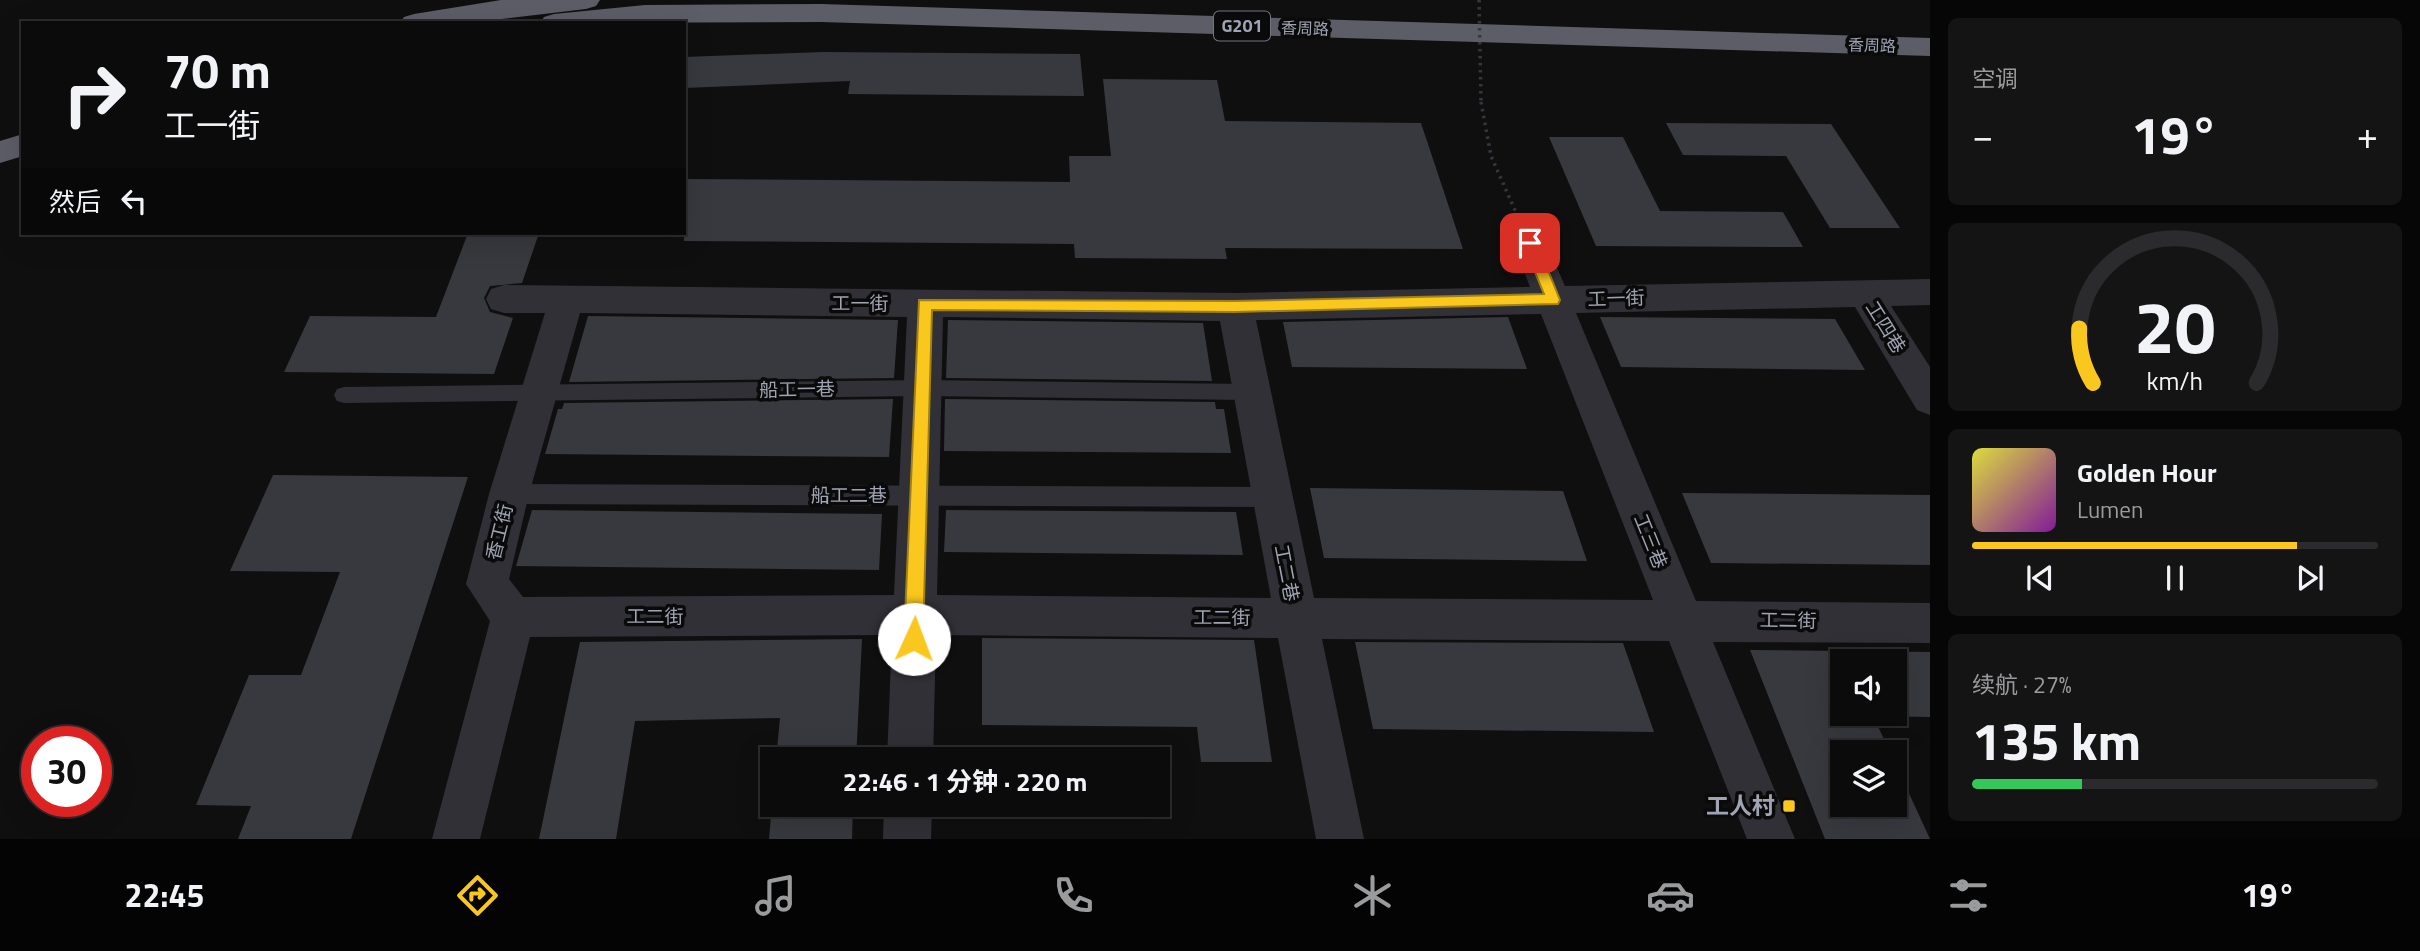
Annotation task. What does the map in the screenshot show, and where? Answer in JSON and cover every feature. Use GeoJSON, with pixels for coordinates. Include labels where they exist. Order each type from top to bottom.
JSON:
{"type":"FeatureCollection","features":[{"type":"Feature","properties":{"kind":"highway"},"geometry":{"type":"LineString","coordinates":[[427,21],[498,9],[588,0]]}},
{"type":"Feature","properties":{"kind":"highway","name":"香周路"},"geometry":{"type":"LineString","coordinates":[[962,0],[1930,30]]}},
{"type":"Feature","properties":{"kind":"highway","name":"香周路"},"geometry":{"type":"LineString","coordinates":[[574,21],[645,14],[821,13],[1930,47]]}},
{"type":"Feature","properties":{"kind":"highway"},"geometry":{"type":"LineString","coordinates":[[0,129],[21,122]]}},
{"type":"Feature","properties":{"kind":"highway"},"geometry":{"type":"LineString","coordinates":[[0,152],[21,146]]}},
{"type":"Feature","properties":{"kind":"street","name":"工三巷"},"geometry":{"type":"LineString","coordinates":[[1530,243],[1771,839]]}},
{"type":"Feature","properties":{"kind":"street","name":"工一街"},"geometry":{"type":"LineString","coordinates":[[504,299],[1235,307],[1863,291],[1930,292]]}},
{"type":"Feature","properties":{"kind":"street","name":"工四巷"},"geometry":{"type":"LineString","coordinates":[[1863,291],[1930,399]]}},
{"type":"Feature","properties":{"kind":"street","name":"香工街"},"geometry":{"type":"LineString","coordinates":[[513,617],[487,584],[509,494],[566,301]]}},
{"type":"Feature","properties":{"kind":"street"},"geometry":{"type":"LineString","coordinates":[[909,747],[925,304]]}},
{"type":"Feature","properties":{"kind":"street","name":"工二巷"},"geometry":{"type":"LineString","coordinates":[[1235,307],[1340,839]]}},
{"type":"Feature","properties":{"kind":"street","name":"工二街"},"geometry":{"type":"LineString","coordinates":[[513,617],[914,615],[1930,623]]}},
{"type":"Feature","properties":{"kind":"street"},"geometry":{"type":"LineString","coordinates":[[456,839],[513,617]]}},
{"type":"Feature","properties":{"kind":"street"},"geometry":{"type":"LineString","coordinates":[[907,839],[908,817]]}},
{"type":"Feature","properties":{"kind":"lane","name":"船工一巷"},"geometry":{"type":"LineString","coordinates":[[344,395],[922,388],[1250,392]]}},
{"type":"Feature","properties":{"kind":"lane","name":"船工二巷"},"geometry":{"type":"LineString","coordinates":[[509,494],[1273,497]]}},
{"type":"Feature","properties":{"kind":"path"},"geometry":{"type":"LineString","coordinates":[[1479,0],[1481,102],[1491,156],[1530,243]]}},
{"type":"Feature","properties":{"kind":"building"},"geometry":{"type":"Polygon","coordinates":[[[823,52],[1080,54],[1084,96],[848,94],[850,81],[686,88],[686,57],[823,52]]]}},
{"type":"Feature","properties":{"kind":"building"},"geometry":{"type":"Polygon","coordinates":[[[1103,79],[1217,80],[1225,121],[1421,123],[1463,249],[1225,248],[1227,259],[1075,258],[1074,244],[684,241],[686,179],[1070,182],[1069,156],[1111,156],[1103,79]]]}},
{"type":"Feature","properties":{"kind":"building"},"geometry":{"type":"Polygon","coordinates":[[[1666,123],[1831,124],[1900,228],[1830,228],[1786,156],[1683,155],[1666,123]]]}},
{"type":"Feature","properties":{"kind":"building"},"geometry":{"type":"Polygon","coordinates":[[[1549,137],[1623,137],[1660,211],[1783,212],[1803,247],[1596,246],[1549,137]]]}},
{"type":"Feature","properties":{"kind":"building"},"geometry":{"type":"Polygon","coordinates":[[[467,235],[538,235],[522,283],[490,286],[484,298],[490,312],[513,318],[494,374],[284,372],[310,316],[436,317],[467,235]]]}},
{"type":"Feature","properties":{"kind":"building"},"geometry":{"type":"Polygon","coordinates":[[[588,316],[898,320],[894,378],[569,382],[588,316]]]}},
{"type":"Feature","properties":{"kind":"building"},"geometry":{"type":"Polygon","coordinates":[[[1508,317],[1527,369],[1292,367],[1283,322],[1508,317]]]}},
{"type":"Feature","properties":{"kind":"building"},"geometry":{"type":"Polygon","coordinates":[[[1600,317],[1835,319],[1865,370],[1621,367],[1600,317]]]}},
{"type":"Feature","properties":{"kind":"building"},"geometry":{"type":"Polygon","coordinates":[[[948,320],[1203,323],[1212,381],[946,378],[948,320]]]}},
{"type":"Feature","properties":{"kind":"building"},"geometry":{"type":"Polygon","coordinates":[[[893,399],[889,457],[545,454],[558,409],[562,409],[564,403],[893,399]]]}},
{"type":"Feature","properties":{"kind":"building"},"geometry":{"type":"Polygon","coordinates":[[[945,399],[1215,402],[1216,409],[1224,409],[1231,453],[944,451],[945,399]]]}},
{"type":"Feature","properties":{"kind":"building"},"geometry":{"type":"Polygon","coordinates":[[[273,475],[468,477],[351,839],[238,839],[251,806],[196,805],[249,675],[301,675],[340,572],[230,571],[273,475]]]}},
{"type":"Feature","properties":{"kind":"building"},"geometry":{"type":"Polygon","coordinates":[[[1310,488],[1563,491],[1587,561],[1324,558],[1310,488]]]}},
{"type":"Feature","properties":{"kind":"building"},"geometry":{"type":"Polygon","coordinates":[[[1682,493],[1930,495],[1930,565],[1711,563],[1682,493]]]}},
{"type":"Feature","properties":{"kind":"building"},"geometry":{"type":"Polygon","coordinates":[[[532,510],[882,514],[879,570],[516,566],[532,510]]]}},
{"type":"Feature","properties":{"kind":"building"},"geometry":{"type":"Polygon","coordinates":[[[946,510],[1236,512],[1243,555],[944,552],[946,510]]]}},
{"type":"Feature","properties":{"kind":"building"},"geometry":{"type":"Polygon","coordinates":[[[982,638],[1254,640],[1272,762],[1201,762],[1197,727],[982,725],[982,638]]]}},
{"type":"Feature","properties":{"kind":"building"},"geometry":{"type":"Polygon","coordinates":[[[862,639],[857,747],[777,747],[780,718],[635,721],[616,839],[539,839],[580,642],[862,639]]]}},
{"type":"Feature","properties":{"kind":"building"},"geometry":{"type":"Polygon","coordinates":[[[1355,642],[1623,643],[1654,732],[1373,729],[1355,642]]]}},
{"type":"Feature","properties":{"kind":"building"},"geometry":{"type":"Polygon","coordinates":[[[1750,650],[1830,651],[1830,726],[1878,726],[1884,740],[1830,740],[1830,817],[1907,817],[1907,789],[1930,839],[1825,839],[1750,650]]]}},
{"type":"Feature","properties":{"kind":"building"},"geometry":{"type":"Polygon","coordinates":[[[1907,652],[1930,652],[1930,717],[1907,717],[1907,652]]]}},
{"type":"Feature","properties":{"kind":"building"},"geometry":{"type":"Polygon","coordinates":[[[771,817],[853,817],[852,839],[769,839],[771,817]]]}},
{"type":"Feature","properties":{"kind":"place","name":"工人村"},"geometry":{"type":"Point","coordinates":[1789,806]}},
{"type":"Feature","properties":{"kind":"route"},"geometry":{"type":"LineString","coordinates":[[914,639],[925,304],[1235,307],[1553,300],[1530,243]]}}]}
